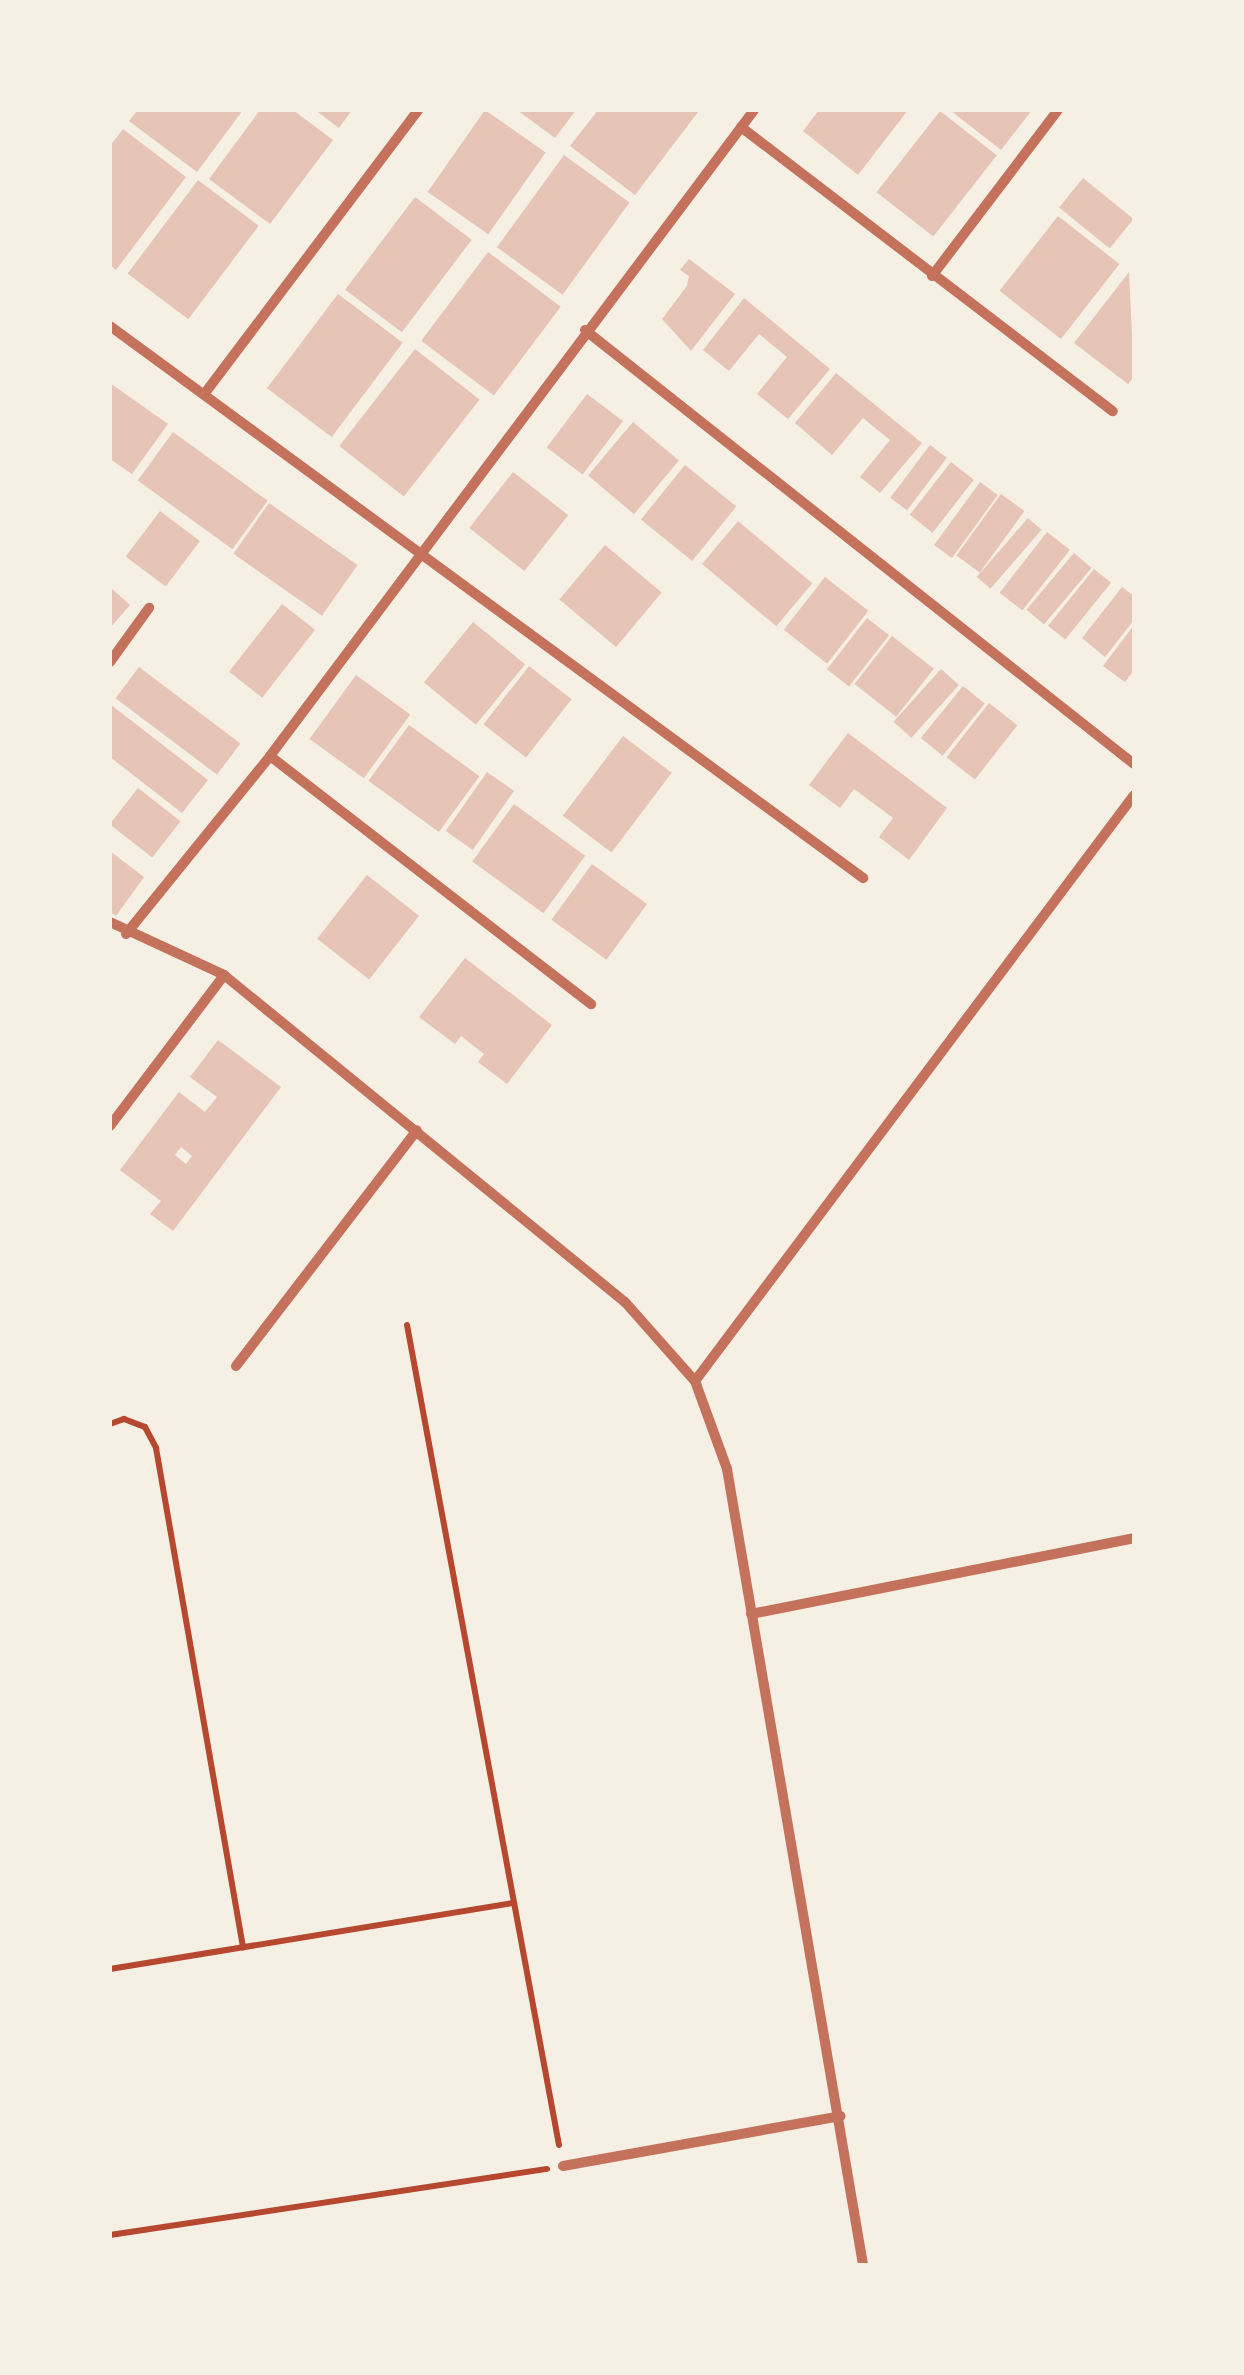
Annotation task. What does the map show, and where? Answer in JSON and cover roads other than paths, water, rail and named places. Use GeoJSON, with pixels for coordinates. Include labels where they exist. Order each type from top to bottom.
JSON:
{"type":"FeatureCollection","features":[{"type":"Feature","properties":{"kind":"street"},"geometry":{"type":"LineString","coordinates":[[205,393],[418,110]]}},
{"type":"Feature","properties":{"kind":"street"},"geometry":{"type":"LineString","coordinates":[[126,934],[270,756],[585,330],[754,110]]}},
{"type":"Feature","properties":{"kind":"street"},"geometry":{"type":"LineString","coordinates":[[932,276],[1058,110]]}},
{"type":"Feature","properties":{"kind":"street"},"geometry":{"type":"LineString","coordinates":[[741,128],[1113,411]]}},
{"type":"Feature","properties":{"kind":"street"},"geometry":{"type":"LineString","coordinates":[[110,326],[424,551],[863,878]]}},
{"type":"Feature","properties":{"kind":"street"},"geometry":{"type":"LineString","coordinates":[[585,330],[1134,764]]}},
{"type":"Feature","properties":{"kind":"street"},"geometry":{"type":"LineString","coordinates":[[110,662],[150,608]]}},
{"type":"Feature","properties":{"kind":"street"},"geometry":{"type":"LineString","coordinates":[[270,756],[590,1004]]}},
{"type":"Feature","properties":{"kind":"street"},"geometry":{"type":"LineString","coordinates":[[695,1381],[1134,795]]}},
{"type":"Feature","properties":{"kind":"street"},"geometry":{"type":"LineString","coordinates":[[110,922],[126,934],[181,951],[224,975],[625,1302],[695,1381],[727,1470],[841,2116],[863,2265]]}},
{"type":"Feature","properties":{"kind":"street"},"geometry":{"type":"LineString","coordinates":[[110,1126],[224,975]]}},
{"type":"Feature","properties":{"kind":"street"},"geometry":{"type":"LineString","coordinates":[[236,1366],[417,1130]]}},
{"type":"Feature","properties":{"kind":"street"},"geometry":{"type":"LineString","coordinates":[[751,1614],[1134,1538]]}},
{"type":"Feature","properties":{"kind":"street"},"geometry":{"type":"LineString","coordinates":[[563,2166],[841,2116]]}}]}
